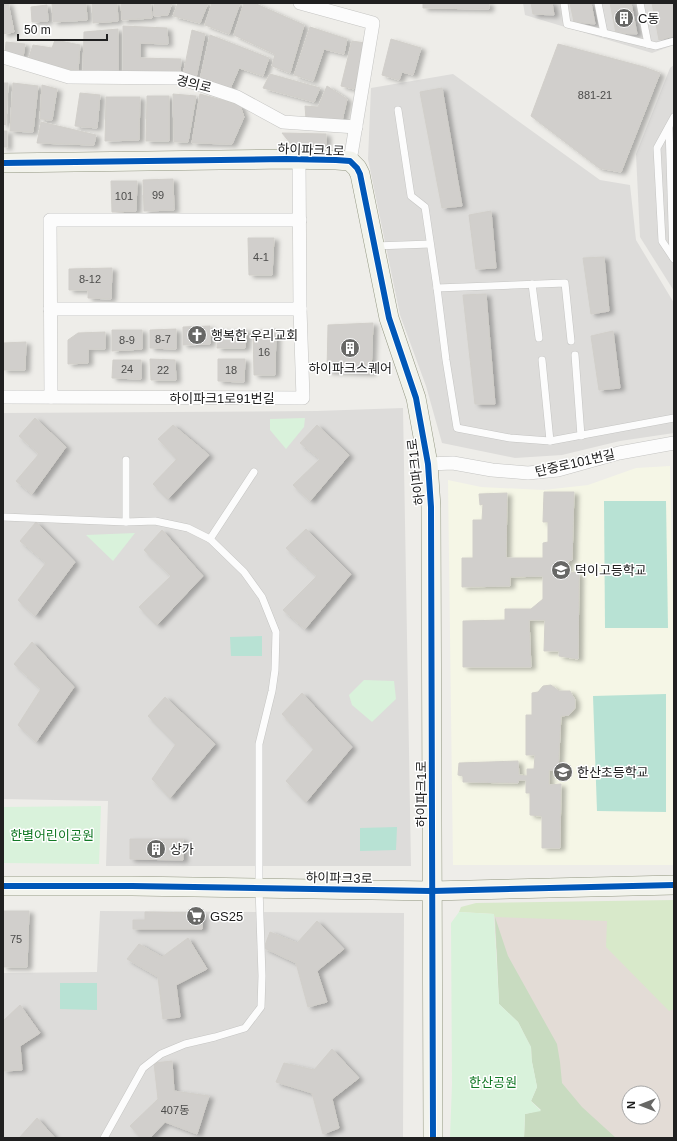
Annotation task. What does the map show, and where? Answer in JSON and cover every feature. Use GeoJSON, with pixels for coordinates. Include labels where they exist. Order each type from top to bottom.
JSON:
{"type":"FeatureCollection","features":[{"type":"Feature","properties":{"kind":"street"},"geometry":{"type":"LineString","coordinates":[[300,3],[373,23],[350,161]]}},
{"type":"Feature","properties":{"kind":"street","name":"경의로"},"geometry":{"type":"LineString","coordinates":[[3,57],[69,77],[180,78],[237,97],[283,122],[356,127]]}},
{"type":"Feature","properties":{"kind":"street","name":"하이파크1로"},"geometry":{"type":"LineString","coordinates":[[3,163],[299,159],[336,160],[350,161],[357,168],[360,174],[389,318],[416,398],[428,464],[431,507],[432,1138]]}},
{"type":"Feature","properties":{"kind":"street","name":"하이파크1로91번길"},"geometry":{"type":"LineString","coordinates":[[3,397],[303,398],[300,309],[299,159]]}},
{"type":"Feature","properties":{"kind":"street"},"geometry":{"type":"LineString","coordinates":[[51,397],[50,220],[300,220]]}},
{"type":"Feature","properties":{"kind":"street"},"geometry":{"type":"LineString","coordinates":[[50,309],[300,309]]}},
{"type":"Feature","properties":{"kind":"street","name":"탄중로101번길"},"geometry":{"type":"LineString","coordinates":[[428,464],[453,463],[492,470],[528,473],[558,470],[619,453],[674,443]]}},
{"type":"Feature","properties":{"kind":"street","name":"하이파크3로"},"geometry":{"type":"LineString","coordinates":[[3,886],[132,886],[432,891],[674,885]]}},
{"type":"Feature","properties":{"kind":"lane"},"geometry":{"type":"LineString","coordinates":[[564,3],[568,24],[656,46],[674,41]]}},
{"type":"Feature","properties":{"kind":"lane"},"geometry":{"type":"LineString","coordinates":[[598,3],[604,33]]}},
{"type":"Feature","properties":{"kind":"lane"},"geometry":{"type":"LineString","coordinates":[[640,3],[648,44]]}},
{"type":"Feature","properties":{"kind":"lane"},"geometry":{"type":"LineString","coordinates":[[398,110],[411,196],[426,207],[446,360],[457,428],[510,438],[550,441],[674,418]]}},
{"type":"Feature","properties":{"kind":"lane"},"geometry":{"type":"LineString","coordinates":[[674,117],[657,148],[662,241],[674,258]]}},
{"type":"Feature","properties":{"kind":"lane"},"geometry":{"type":"LineString","coordinates":[[669,127],[674,258]]}},
{"type":"Feature","properties":{"kind":"lane"},"geometry":{"type":"LineString","coordinates":[[374,246],[430,244]]}},
{"type":"Feature","properties":{"kind":"lane"},"geometry":{"type":"LineString","coordinates":[[437,288],[566,283],[571,341]]}},
{"type":"Feature","properties":{"kind":"lane"},"geometry":{"type":"LineString","coordinates":[[532,284],[538,338]]}},
{"type":"Feature","properties":{"kind":"lane"},"geometry":{"type":"LineString","coordinates":[[575,355],[581,436]]}},
{"type":"Feature","properties":{"kind":"lane"},"geometry":{"type":"LineString","coordinates":[[542,360],[550,441]]}},
{"type":"Feature","properties":{"kind":"lane"},"geometry":{"type":"LineString","coordinates":[[126,460],[126,522]]}},
{"type":"Feature","properties":{"kind":"lane"},"geometry":{"type":"LineString","coordinates":[[210,539],[254,472]]}},
{"type":"Feature","properties":{"kind":"lane"},"geometry":{"type":"LineString","coordinates":[[3,517],[126,522],[155,521],[188,528],[210,539],[244,572],[262,597],[276,632],[275,670],[272,691],[259,744],[259,888],[262,1006],[245,1028],[185,1044],[161,1054],[143,1068],[104,1138]]}},
{"type":"Feature","properties":{"kind":"shaded area"},"geometry":{"type":"Polygon","coordinates":[[[523,3],[674,3],[674,45],[652,53],[525,15],[523,3]]]}},
{"type":"Feature","properties":{"kind":"shaded area"},"geometry":{"type":"Polygon","coordinates":[[[674,65],[674,291],[640,237],[636,154],[670,68],[674,65]]]}},
{"type":"Feature","properties":{"kind":"shaded area"},"geometry":{"type":"Polygon","coordinates":[[[453,74],[600,180],[630,185],[636,240],[674,303],[674,433],[620,441],[562,455],[515,458],[442,443],[426,386],[400,315],[368,159],[371,88],[453,74]]]}},
{"type":"Feature","properties":{"kind":"shaded area"},"geometry":{"type":"Polygon","coordinates":[[[403,408],[411,866],[106,866],[108,801],[3,799],[3,413],[317,411],[403,408]]]}},
{"type":"Feature","properties":{"kind":"shaded area"},"geometry":{"type":"Polygon","coordinates":[[[670,466],[674,649],[674,865],[453,865],[448,480],[481,487],[544,490],[588,485],[636,468],[670,466]]]}},
{"type":"Feature","properties":{"kind":"shaded area"},"geometry":{"type":"Polygon","coordinates":[[[100,911],[404,913],[403,1138],[3,1138],[3,973],[97,972],[100,911]]]}},
{"type":"Feature","properties":{"kind":"shaded area"},"geometry":{"type":"Polygon","coordinates":[[[674,912],[674,1138],[556,1138],[496,947],[494,914],[674,912]]]}},
{"type":"Feature","properties":{"kind":"green space"},"geometry":{"type":"Polygon","coordinates":[[[305,418],[304,427],[286,449],[270,430],[270,419],[305,418]]]}},
{"type":"Feature","properties":{"kind":"green space"},"geometry":{"type":"Polygon","coordinates":[[[604,501],[666,501],[668,628],[605,628],[604,501]]]}},
{"type":"Feature","properties":{"kind":"green space"},"geometry":{"type":"Polygon","coordinates":[[[135,533],[113,561],[86,535],[135,533]]]}},
{"type":"Feature","properties":{"kind":"green space"},"geometry":{"type":"Polygon","coordinates":[[[262,636],[262,656],[231,656],[230,637],[262,636]]]}},
{"type":"Feature","properties":{"kind":"green space"},"geometry":{"type":"Polygon","coordinates":[[[364,680],[394,681],[396,699],[372,722],[352,705],[349,695],[364,680]]]}},
{"type":"Feature","properties":{"kind":"green space"},"geometry":{"type":"Polygon","coordinates":[[[666,694],[666,812],[597,811],[593,696],[666,694]]]}},
{"type":"Feature","properties":{"kind":"green space","name":"한별어린이공원"},"geometry":{"type":"Polygon","coordinates":[[[101,806],[99,864],[3,863],[3,807],[101,806]]]}},
{"type":"Feature","properties":{"kind":"green space"},"geometry":{"type":"Polygon","coordinates":[[[397,827],[396,850],[360,851],[360,828],[397,827]]]}},
{"type":"Feature","properties":{"kind":"green space"},"geometry":{"type":"Polygon","coordinates":[[[674,900],[674,1009],[669,1011],[606,947],[607,921],[495,917],[494,914],[459,912],[461,907],[476,903],[674,900]]]}},
{"type":"Feature","properties":{"kind":"green space","name":"한산공원"},"geometry":{"type":"Polygon","coordinates":[[[459,912],[494,914],[499,1004],[518,1022],[531,1047],[532,1062],[537,1087],[531,1101],[541,1111],[525,1114],[524,1138],[450,1138],[452,1084],[451,923],[459,912]]]}},
{"type":"Feature","properties":{"kind":"green space"},"geometry":{"type":"Polygon","coordinates":[[[495,917],[508,956],[557,1044],[562,1083],[582,1107],[616,1138],[524,1138],[525,1114],[541,1110],[531,1101],[537,1087],[532,1062],[531,1047],[518,1022],[499,1004],[495,917]]]}},
{"type":"Feature","properties":{"kind":"green space"},"geometry":{"type":"Polygon","coordinates":[[[60,983],[97,983],[97,1010],[60,1009],[60,983]]]}},
{"type":"Feature","properties":{"kind":"building"},"geometry":{"type":"Polygon","coordinates":[[[3,3],[8,3],[14,32],[3,34],[3,3]]]}},
{"type":"Feature","properties":{"kind":"building"},"geometry":{"type":"Polygon","coordinates":[[[86,3],[87,20],[53,22],[52,4],[86,3]]]}},
{"type":"Feature","properties":{"kind":"building"},"geometry":{"type":"Polygon","coordinates":[[[92,3],[117,3],[118,21],[93,23],[92,3]]]}},
{"type":"Feature","properties":{"kind":"building"},"geometry":{"type":"Polygon","coordinates":[[[121,3],[151,3],[152,18],[122,20],[121,3]]]}},
{"type":"Feature","properties":{"kind":"building"},"geometry":{"type":"Polygon","coordinates":[[[154,3],[172,3],[168,15],[154,16],[154,3]]]}},
{"type":"Feature","properties":{"kind":"building"},"geometry":{"type":"Polygon","coordinates":[[[178,3],[208,3],[200,23],[173,16],[178,3]]]}},
{"type":"Feature","properties":{"kind":"building"},"geometry":{"type":"Polygon","coordinates":[[[212,3],[240,3],[229,34],[205,25],[212,3]]]}},
{"type":"Feature","properties":{"kind":"building"},"geometry":{"type":"Polygon","coordinates":[[[244,3],[254,3],[304,25],[290,73],[272,66],[275,54],[234,35],[244,3]]]}},
{"type":"Feature","properties":{"kind":"building"},"geometry":{"type":"Polygon","coordinates":[[[423,3],[489,3],[489,9],[423,8],[423,3]]]}},
{"type":"Feature","properties":{"kind":"building"},"geometry":{"type":"Polygon","coordinates":[[[531,3],[552,3],[554,15],[533,14],[531,3]]]}},
{"type":"Feature","properties":{"kind":"building"},"geometry":{"type":"Polygon","coordinates":[[[570,3],[591,3],[595,24],[574,22],[570,3]]]}},
{"type":"Feature","properties":{"kind":"building","name":"C동"},"geometry":{"type":"Polygon","coordinates":[[[610,3],[631,3],[637,34],[616,33],[610,3]]]}},
{"type":"Feature","properties":{"kind":"building"},"geometry":{"type":"Polygon","coordinates":[[[652,3],[673,3],[674,36],[659,40],[652,3]]]}},
{"type":"Feature","properties":{"kind":"building"},"geometry":{"type":"Polygon","coordinates":[[[47,5],[48,21],[32,22],[31,7],[47,5]]]}},
{"type":"Feature","properties":{"kind":"building"},"geometry":{"type":"Polygon","coordinates":[[[123,26],[167,28],[168,44],[140,43],[140,58],[181,59],[180,75],[123,74],[123,26]]]}},
{"type":"Feature","properties":{"kind":"building"},"geometry":{"type":"Polygon","coordinates":[[[310,27],[347,39],[344,54],[324,49],[313,81],[294,75],[310,27]]]}},
{"type":"Feature","properties":{"kind":"building"},"geometry":{"type":"Polygon","coordinates":[[[118,29],[118,72],[83,71],[84,32],[118,29]]]}},
{"type":"Feature","properties":{"kind":"building"},"geometry":{"type":"Polygon","coordinates":[[[192,30],[205,34],[196,78],[183,75],[192,30]]]}},
{"type":"Feature","properties":{"kind":"building"},"geometry":{"type":"Polygon","coordinates":[[[210,35],[269,58],[263,76],[239,68],[230,89],[200,80],[210,35]]]}},
{"type":"Feature","properties":{"kind":"building"},"geometry":{"type":"Polygon","coordinates":[[[391,39],[421,48],[413,75],[402,72],[399,80],[382,75],[391,39]]]}},
{"type":"Feature","properties":{"kind":"building"},"geometry":{"type":"Polygon","coordinates":[[[55,40],[80,45],[78,71],[28,60],[33,45],[52,48],[55,40]]]}},
{"type":"Feature","properties":{"kind":"building"},"geometry":{"type":"Polygon","coordinates":[[[352,41],[365,43],[354,89],[341,86],[352,41]]]}},
{"type":"Feature","properties":{"kind":"building"},"geometry":{"type":"Polygon","coordinates":[[[6,42],[25,44],[23,57],[5,54],[6,42]]]}},
{"type":"Feature","properties":{"kind":"building"},"geometry":{"type":"Polygon","coordinates":[[[558,44],[644,67],[660,73],[621,172],[599,168],[531,116],[558,44]]]}},
{"type":"Feature","properties":{"kind":"building"},"geometry":{"type":"Polygon","coordinates":[[[270,74],[320,88],[314,102],[263,88],[270,74]]]}},
{"type":"Feature","properties":{"kind":"building"},"geometry":{"type":"Polygon","coordinates":[[[3,83],[8,83],[6,125],[3,124],[3,83]]]}},
{"type":"Feature","properties":{"kind":"building"},"geometry":{"type":"Polygon","coordinates":[[[13,83],[38,86],[33,132],[10,131],[13,83]]]}},
{"type":"Feature","properties":{"kind":"building"},"geometry":{"type":"Polygon","coordinates":[[[42,85],[57,89],[52,120],[40,119],[42,85]]]}},
{"type":"Feature","properties":{"kind":"building"},"geometry":{"type":"Polygon","coordinates":[[[327,86],[347,99],[342,121],[306,119],[305,106],[318,107],[327,86]]]}},
{"type":"Feature","properties":{"kind":"building"},"geometry":{"type":"Polygon","coordinates":[[[442,88],[462,206],[442,208],[420,92],[442,88]]]}},
{"type":"Feature","properties":{"kind":"building"},"geometry":{"type":"Polygon","coordinates":[[[80,93],[100,95],[97,128],[75,126],[80,93]]]}},
{"type":"Feature","properties":{"kind":"building"},"geometry":{"type":"Polygon","coordinates":[[[173,94],[196,96],[188,142],[174,142],[173,94]]]}},
{"type":"Feature","properties":{"kind":"building"},"geometry":{"type":"Polygon","coordinates":[[[200,94],[240,105],[244,117],[232,144],[192,143],[200,94]]]}},
{"type":"Feature","properties":{"kind":"building"},"geometry":{"type":"Polygon","coordinates":[[[147,96],[169,96],[169,141],[146,141],[147,96]]]}},
{"type":"Feature","properties":{"kind":"building"},"geometry":{"type":"Polygon","coordinates":[[[106,97],[140,97],[139,140],[105,141],[106,97]]]}},
{"type":"Feature","properties":{"kind":"building"},"geometry":{"type":"Polygon","coordinates":[[[41,122],[96,135],[94,145],[37,143],[41,122]]]}},
{"type":"Feature","properties":{"kind":"building"},"geometry":{"type":"Polygon","coordinates":[[[3,131],[7,131],[7,147],[3,147],[3,131]]]}},
{"type":"Feature","properties":{"kind":"building"},"geometry":{"type":"Polygon","coordinates":[[[282,133],[326,134],[326,145],[291,144],[282,133]]]}},
{"type":"Feature","properties":{"kind":"building"},"geometry":{"type":"Polygon","coordinates":[[[173,179],[174,210],[144,211],[143,180],[173,179]]]}},
{"type":"Feature","properties":{"kind":"building"},"geometry":{"type":"Polygon","coordinates":[[[111,181],[137,181],[136,211],[112,212],[111,181]]]}},
{"type":"Feature","properties":{"kind":"building"},"geometry":{"type":"Polygon","coordinates":[[[491,211],[496,268],[476,269],[469,215],[491,211]]]}},
{"type":"Feature","properties":{"kind":"building"},"geometry":{"type":"Polygon","coordinates":[[[248,238],[274,238],[272,275],[249,275],[248,238]]]}},
{"type":"Feature","properties":{"kind":"building"},"geometry":{"type":"Polygon","coordinates":[[[604,257],[609,311],[591,314],[583,258],[604,257]]]}},
{"type":"Feature","properties":{"kind":"building"},"geometry":{"type":"Polygon","coordinates":[[[112,268],[111,299],[88,298],[88,290],[69,290],[69,269],[112,268]]]}},
{"type":"Feature","properties":{"kind":"building"},"geometry":{"type":"Polygon","coordinates":[[[486,294],[495,404],[475,404],[463,295],[486,294]]]}},
{"type":"Feature","properties":{"kind":"building","name":"하이파크스퀘어"},"geometry":{"type":"Polygon","coordinates":[[[373,323],[371,373],[327,371],[328,325],[373,323]]]}},
{"type":"Feature","properties":{"kind":"building","name":"행복한 우리교회"},"geometry":{"type":"Polygon","coordinates":[[[210,326],[210,344],[183,345],[183,327],[210,326]]]}},
{"type":"Feature","properties":{"kind":"building"},"geometry":{"type":"Polygon","coordinates":[[[176,329],[176,349],[150,348],[150,330],[176,329]]]}},
{"type":"Feature","properties":{"kind":"building"},"geometry":{"type":"Polygon","coordinates":[[[218,329],[247,330],[245,348],[217,348],[218,329]]]}},
{"type":"Feature","properties":{"kind":"building"},"geometry":{"type":"Polygon","coordinates":[[[276,329],[275,375],[254,375],[253,330],[276,329]]]}},
{"type":"Feature","properties":{"kind":"building"},"geometry":{"type":"Polygon","coordinates":[[[112,330],[142,330],[142,349],[112,351],[112,330]]]}},
{"type":"Feature","properties":{"kind":"building"},"geometry":{"type":"Polygon","coordinates":[[[613,331],[620,388],[599,390],[591,336],[613,331]]]}},
{"type":"Feature","properties":{"kind":"building"},"geometry":{"type":"Polygon","coordinates":[[[105,332],[105,349],[88,349],[88,363],[68,364],[68,340],[78,333],[105,332]]]}},
{"type":"Feature","properties":{"kind":"building"},"geometry":{"type":"Polygon","coordinates":[[[26,342],[25,370],[3,370],[3,343],[26,342]]]}},
{"type":"Feature","properties":{"kind":"building"},"geometry":{"type":"Polygon","coordinates":[[[150,359],[175,360],[176,380],[151,380],[150,359]]]}},
{"type":"Feature","properties":{"kind":"building"},"geometry":{"type":"Polygon","coordinates":[[[218,359],[245,359],[244,382],[218,381],[218,359]]]}},
{"type":"Feature","properties":{"kind":"building"},"geometry":{"type":"Polygon","coordinates":[[[113,360],[141,360],[141,379],[112,378],[113,360]]]}},
{"type":"Feature","properties":{"kind":"building"},"geometry":{"type":"Polygon","coordinates":[[[35,418],[66,447],[32,494],[16,481],[39,454],[19,436],[35,418]]]}},
{"type":"Feature","properties":{"kind":"building"},"geometry":{"type":"Polygon","coordinates":[[[173,425],[209,455],[168,499],[153,484],[177,459],[158,439],[173,425]]]}},
{"type":"Feature","properties":{"kind":"building"},"geometry":{"type":"Polygon","coordinates":[[[317,425],[349,455],[310,501],[293,485],[320,459],[300,443],[317,425]]]}},
{"type":"Feature","properties":{"kind":"building"},"geometry":{"type":"Polygon","coordinates":[[[544,492],[574,492],[572,560],[568,561],[567,572],[579,573],[578,659],[559,656],[559,651],[544,651],[545,620],[529,620],[531,667],[463,667],[463,621],[505,620],[505,609],[531,609],[543,599],[543,576],[510,577],[510,586],[462,587],[462,558],[473,558],[473,520],[482,520],[483,504],[480,505],[479,494],[507,493],[506,558],[543,558],[543,543],[548,542],[548,522],[543,522],[544,492]]]}},
{"type":"Feature","properties":{"kind":"building"},"geometry":{"type":"Polygon","coordinates":[[[36,522],[75,562],[35,616],[18,600],[46,563],[20,541],[36,522]]]}},
{"type":"Feature","properties":{"kind":"building"},"geometry":{"type":"Polygon","coordinates":[[[306,529],[351,574],[305,629],[283,610],[317,576],[286,548],[306,529]]]}},
{"type":"Feature","properties":{"kind":"building"},"geometry":{"type":"Polygon","coordinates":[[[162,530],[203,576],[157,625],[139,607],[171,576],[144,550],[162,530]]]}},
{"type":"Feature","properties":{"kind":"building"},"geometry":{"type":"Polygon","coordinates":[[[32,642],[74,687],[36,742],[18,725],[41,689],[14,664],[32,642]]]}},
{"type":"Feature","properties":{"kind":"building"},"geometry":{"type":"Polygon","coordinates":[[[551,685],[559,691],[570,691],[575,700],[575,708],[569,715],[561,716],[558,771],[549,770],[549,785],[561,784],[560,848],[542,848],[542,816],[530,815],[530,793],[526,793],[526,780],[519,780],[518,783],[463,782],[463,776],[458,775],[459,763],[518,761],[519,775],[527,776],[527,769],[534,769],[535,755],[526,755],[526,715],[532,715],[532,693],[538,692],[543,686],[551,685]]]}},
{"type":"Feature","properties":{"kind":"building"},"geometry":{"type":"Polygon","coordinates":[[[302,693],[352,747],[306,802],[286,781],[314,749],[282,714],[302,693]]]}},
{"type":"Feature","properties":{"kind":"building"},"geometry":{"type":"Polygon","coordinates":[[[165,697],[215,744],[170,798],[152,779],[176,744],[148,716],[165,697]]]}},
{"type":"Feature","properties":{"kind":"building","name":"상가"},"geometry":{"type":"Polygon","coordinates":[[[130,839],[183,839],[183,860],[130,859],[130,839]]]}},
{"type":"Feature","properties":{"kind":"building"},"geometry":{"type":"Polygon","coordinates":[[[3,911],[29,911],[27,967],[3,967],[3,911]]]}},
{"type":"Feature","properties":{"kind":"building"},"geometry":{"type":"Polygon","coordinates":[[[145,912],[203,913],[202,929],[133,929],[133,920],[145,920],[145,912]]]}},
{"type":"Feature","properties":{"kind":"building"},"geometry":{"type":"Polygon","coordinates":[[[317,921],[344,949],[317,971],[327,1002],[308,1007],[296,963],[264,948],[270,932],[297,943],[317,921]]]}},
{"type":"Feature","properties":{"kind":"building"},"geometry":{"type":"Polygon","coordinates":[[[188,938],[207,969],[176,985],[180,1017],[163,1019],[158,977],[127,959],[139,944],[162,957],[188,938]]]}},
{"type":"Feature","properties":{"kind":"building"},"geometry":{"type":"Polygon","coordinates":[[[20,1005],[40,1033],[20,1046],[22,1070],[4,1071],[3,1021],[20,1005]]]}},
{"type":"Feature","properties":{"kind":"building"},"geometry":{"type":"Polygon","coordinates":[[[332,1049],[359,1078],[332,1099],[339,1128],[323,1134],[312,1093],[276,1082],[284,1063],[314,1070],[332,1049]]]}},
{"type":"Feature","properties":{"kind":"building"},"geometry":{"type":"Polygon","coordinates":[[[172,1061],[174,1091],[209,1096],[197,1134],[165,1122],[150,1138],[141,1138],[130,1126],[158,1099],[154,1063],[172,1061]]]}},
{"type":"Feature","properties":{"kind":"building"},"geometry":{"type":"Polygon","coordinates":[[[37,1118],[55,1138],[19,1138],[37,1118]]]}},
{"type":"Feature","properties":{"kind":"cycle path"},"geometry":{"type":"LineString","coordinates":[[3,163],[286,159],[336,160],[350,161],[357,168],[360,174],[389,318],[416,398],[428,464],[431,507],[433,1138]]}},
{"type":"Feature","properties":{"kind":"cycle path"},"geometry":{"type":"LineString","coordinates":[[3,886],[132,886],[432,891],[674,885]]}},
{"type":"Feature","properties":{"kind":"place","name":"C동"},"geometry":{"type":"Point","coordinates":[624,18]}},
{"type":"Feature","properties":{"kind":"place","name":"행복한 우리교회"},"geometry":{"type":"Point","coordinates":[197,335]}},
{"type":"Feature","properties":{"kind":"place","name":"하이파크스퀘어"},"geometry":{"type":"Point","coordinates":[350,348]}},
{"type":"Feature","properties":{"kind":"place","name":"덕이고등학교"},"geometry":{"type":"Point","coordinates":[561,570]}},
{"type":"Feature","properties":{"kind":"place","name":"한산초등학교"},"geometry":{"type":"Point","coordinates":[563,772]}},
{"type":"Feature","properties":{"kind":"place","name":"상가"},"geometry":{"type":"Point","coordinates":[156,849]}},
{"type":"Feature","properties":{"kind":"place","name":"GS25"},"geometry":{"type":"Point","coordinates":[196,916]}}]}
